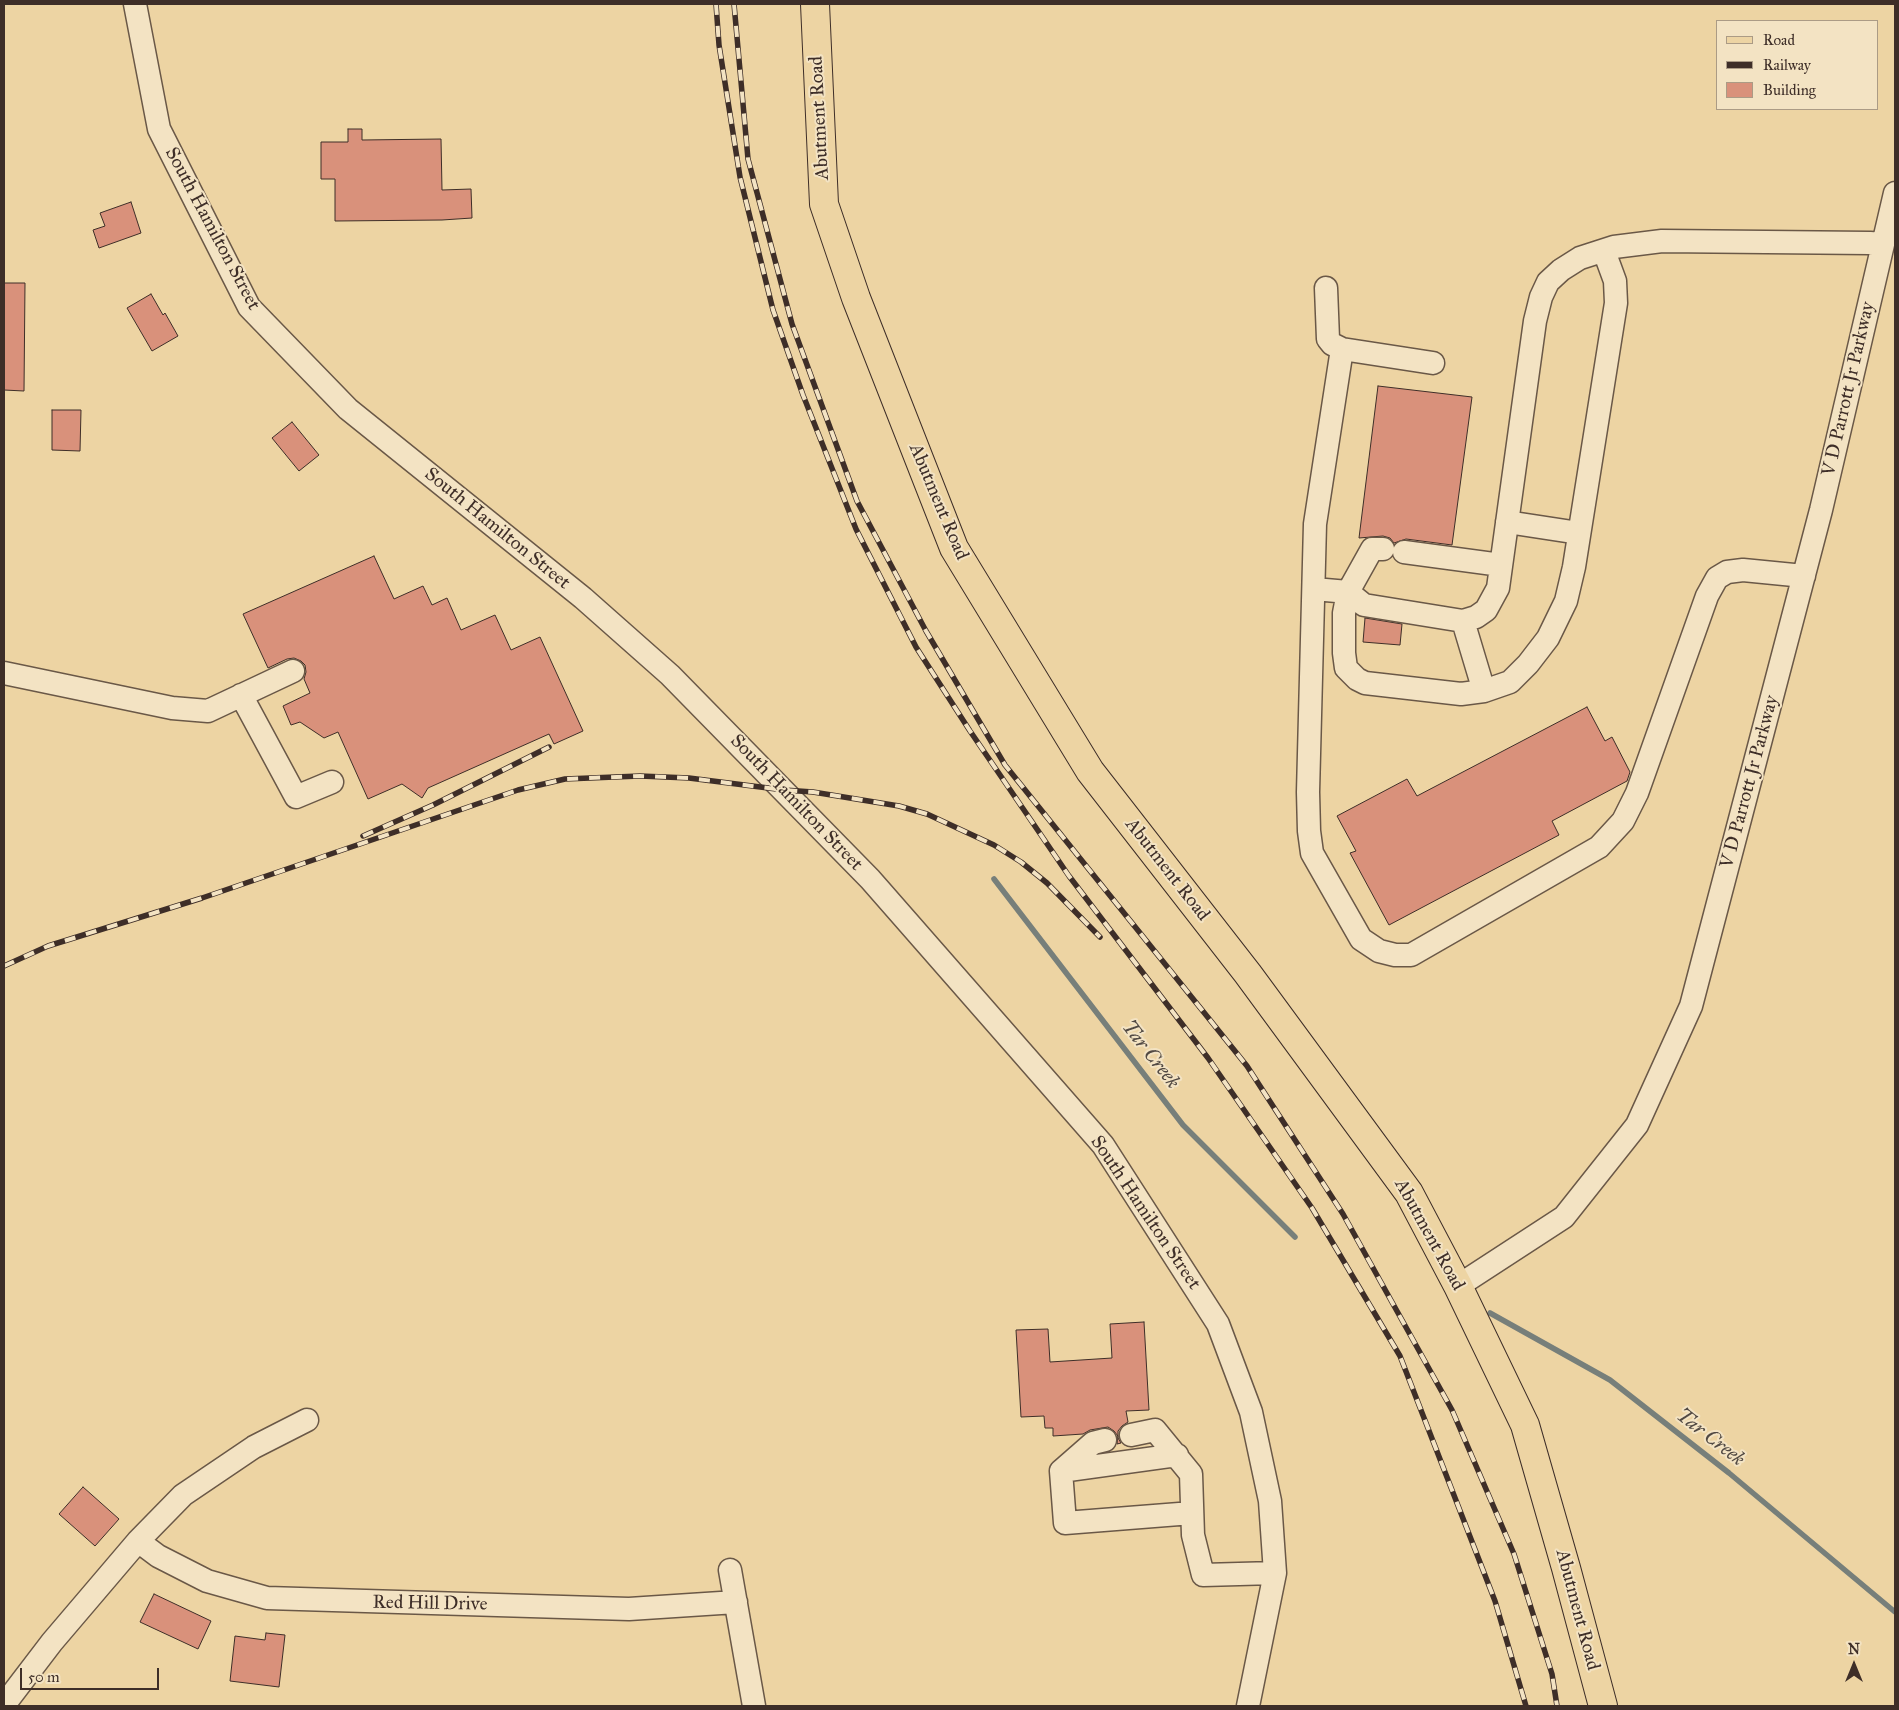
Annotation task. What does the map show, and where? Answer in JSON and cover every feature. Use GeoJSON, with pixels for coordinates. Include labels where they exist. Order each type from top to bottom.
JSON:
{"type":"FeatureCollection","features":[{"type":"Feature","properties":{"kind":"main road","name":"Abutment Road"},"geometry":{"type":"LineString","coordinates":[[815,4],[824,204],[856,298],[954,548],[1090,771],[1248,974],[1409,1193],[1458,1286],[1524,1425],[1566,1568],[1603,1706]]}},
{"type":"Feature","properties":{"kind":"street","name":"South Hamilton Street"},"geometry":{"type":"LineString","coordinates":[[134,4],[159,129],[249,307],[348,409],[583,598],[670,675],[870,880],[1103,1145],[1218,1324],[1251,1412],[1270,1501],[1275,1574],[1248,1706]]}},
{"type":"Feature","properties":{"kind":"street","name":"V D Parrott Jr Parkway"},"geometry":{"type":"LineString","coordinates":[[1458,1286],[1564,1217],[1637,1125],[1691,1006],[1821,510],[1895,193]]}},
{"type":"Feature","properties":{"kind":"street"},"geometry":{"type":"LineString","coordinates":[[1314,589],[1348,592],[1364,606],[1463,621],[1476,617],[1486,610],[1498,588],[1535,321],[1541,297],[1548,282],[1561,270],[1580,258],[1614,248],[1662,241],[1870,242],[1883,244]]}},
{"type":"Feature","properties":{"kind":"street"},"geometry":{"type":"LineString","coordinates":[[1501,565],[1393,550],[1372,549],[1348,592],[1344,613],[1344,653],[1346,668],[1350,674],[1365,683],[1461,694],[1484,691],[1510,682],[1528,664],[1548,638],[1566,601],[1579,533],[1616,303],[1615,282],[1604,251]]}},
{"type":"Feature","properties":{"kind":"street"},"geometry":{"type":"LineString","coordinates":[[1326,288],[1328,339],[1332,344],[1342,349],[1433,363]]}},
{"type":"Feature","properties":{"kind":"street"},"geometry":{"type":"LineString","coordinates":[[1342,349],[1315,524],[1308,831],[1312,853],[1361,939],[1379,951],[1395,955],[1411,955],[1599,847],[1624,821],[1637,793],[1707,596],[1717,578],[1727,572],[1743,570],[1804,576]]}},
{"type":"Feature","properties":{"kind":"street"},"geometry":{"type":"LineString","coordinates":[[1507,522],[1579,533]]}},
{"type":"Feature","properties":{"kind":"street"},"geometry":{"type":"LineString","coordinates":[[1463,621],[1484,691]]}},
{"type":"Feature","properties":{"kind":"street"},"geometry":{"type":"LineString","coordinates":[[4,673],[172,708],[208,711],[293,671]]}},
{"type":"Feature","properties":{"kind":"street"},"geometry":{"type":"LineString","coordinates":[[241,695],[296,797],[332,782]]}},
{"type":"Feature","properties":{"kind":"street"},"geometry":{"type":"LineString","coordinates":[[4,1705],[52,1642],[138,1541],[184,1495],[254,1447],[307,1420]]}},
{"type":"Feature","properties":{"kind":"street"},"geometry":{"type":"LineString","coordinates":[[1131,1435],[1156,1430],[1178,1455],[1191,1474],[1193,1535],[1203,1575],[1275,1574]]}},
{"type":"Feature","properties":{"kind":"street"},"geometry":{"type":"LineString","coordinates":[[1061,1471],[1093,1443],[1105,1440]]}},
{"type":"Feature","properties":{"kind":"street"},"geometry":{"type":"LineString","coordinates":[[1061,1471],[1178,1455]]}},
{"type":"Feature","properties":{"kind":"street"},"geometry":{"type":"LineString","coordinates":[[1061,1471],[1065,1524],[1192,1513]]}},
{"type":"Feature","properties":{"kind":"street","name":"Red Hill Drive"},"geometry":{"type":"LineString","coordinates":[[138,1541],[158,1556],[207,1581],[267,1598],[629,1609],[736,1602]]}},
{"type":"Feature","properties":{"kind":"street"},"geometry":{"type":"LineString","coordinates":[[730,1570],[754,1706]]}},
{"type":"Feature","properties":{"kind":"building"},"geometry":{"type":"Polygon","coordinates":[[[348,129],[362,129],[362,140],[441,139],[442,190],[471,189],[472,218],[335,221],[335,179],[321,179],[321,142],[348,142],[348,129]]]}},
{"type":"Feature","properties":{"kind":"building"},"geometry":{"type":"Polygon","coordinates":[[[131,202],[141,233],[99,248],[93,230],[105,226],[100,213],[131,202]]]}},
{"type":"Feature","properties":{"kind":"building"},"geometry":{"type":"Polygon","coordinates":[[[4,283],[25,283],[24,391],[4,390],[4,283]]]}},
{"type":"Feature","properties":{"kind":"building"},"geometry":{"type":"Polygon","coordinates":[[[151,294],[163,315],[165,313],[178,336],[152,351],[127,308],[151,294]]]}},
{"type":"Feature","properties":{"kind":"building"},"geometry":{"type":"Polygon","coordinates":[[[1378,386],[1472,397],[1452,545],[1406,539],[1394,543],[1390,538],[1383,536],[1359,538],[1378,386]]]}},
{"type":"Feature","properties":{"kind":"building"},"geometry":{"type":"Polygon","coordinates":[[[52,410],[81,410],[80,451],[52,450],[52,410]]]}},
{"type":"Feature","properties":{"kind":"building"},"geometry":{"type":"Polygon","coordinates":[[[292,422],[319,455],[299,471],[272,438],[292,422]]]}},
{"type":"Feature","properties":{"kind":"building"},"geometry":{"type":"Polygon","coordinates":[[[374,556],[394,599],[423,586],[432,605],[447,598],[461,630],[495,615],[511,650],[540,637],[583,731],[554,744],[549,734],[428,788],[422,798],[402,784],[368,799],[338,732],[324,738],[300,722],[291,725],[283,706],[310,693],[304,679],[305,665],[294,658],[287,659],[268,668],[243,614],[374,556]]]}},
{"type":"Feature","properties":{"kind":"building"},"geometry":{"type":"Polygon","coordinates":[[[1365,618],[1402,624],[1400,645],[1363,642],[1365,618]]]}},
{"type":"Feature","properties":{"kind":"building"},"geometry":{"type":"Polygon","coordinates":[[[1587,707],[1605,741],[1612,737],[1630,772],[1627,781],[1552,821],[1559,835],[1389,925],[1350,853],[1356,851],[1337,816],[1407,779],[1417,796],[1587,707]]]}},
{"type":"Feature","properties":{"kind":"building"},"geometry":{"type":"Polygon","coordinates":[[[1144,1322],[1149,1410],[1126,1411],[1128,1422],[1118,1431],[1118,1436],[1108,1427],[1090,1430],[1083,1434],[1053,1436],[1053,1428],[1045,1428],[1044,1416],[1021,1417],[1016,1330],[1048,1329],[1050,1362],[1112,1358],[1110,1324],[1144,1322]]]}},
{"type":"Feature","properties":{"kind":"building"},"geometry":{"type":"Polygon","coordinates":[[[83,1487],[119,1519],[95,1546],[59,1514],[83,1487]]]}},
{"type":"Feature","properties":{"kind":"building"},"geometry":{"type":"Polygon","coordinates":[[[154,1594],[211,1621],[198,1649],[140,1622],[154,1594]]]}},
{"type":"Feature","properties":{"kind":"building"},"geometry":{"type":"Polygon","coordinates":[[[266,1633],[285,1635],[279,1687],[230,1681],[235,1636],[265,1640],[266,1633]]]}},
{"type":"Feature","properties":{"kind":"waterway","name":"Tar Creek"},"geometry":{"type":"LineString","coordinates":[[994,879],[1183,1125],[1295,1237]]}},
{"type":"Feature","properties":{"kind":"waterway","name":"Tar Creek"},"geometry":{"type":"LineString","coordinates":[[1490,1313],[1610,1380],[1729,1473],[1895,1612]]}},
{"type":"Feature","properties":{"kind":"railway"},"geometry":{"type":"LineString","coordinates":[[716,4],[719,45],[740,177],[773,310],[803,395],[856,529],[916,647],[970,731],[1069,876],[1208,1058],[1312,1208],[1400,1356],[1495,1601],[1526,1706]]}},
{"type":"Feature","properties":{"kind":"railway"},"geometry":{"type":"LineString","coordinates":[[734,4],[748,159],[792,324],[857,501],[926,631],[1005,765],[1247,1066],[1343,1214],[1452,1410],[1514,1554],[1552,1674],[1557,1706]]}},
{"type":"Feature","properties":{"kind":"railway"},"geometry":{"type":"LineString","coordinates":[[363,836],[433,805],[549,747]]}},
{"type":"Feature","properties":{"kind":"railway"},"geometry":{"type":"LineString","coordinates":[[4,966],[48,946],[202,898],[518,790],[565,779],[640,776],[689,778],[813,792],[899,806],[927,814],[994,845],[1021,862],[1047,883],[1100,937]]}}]}
